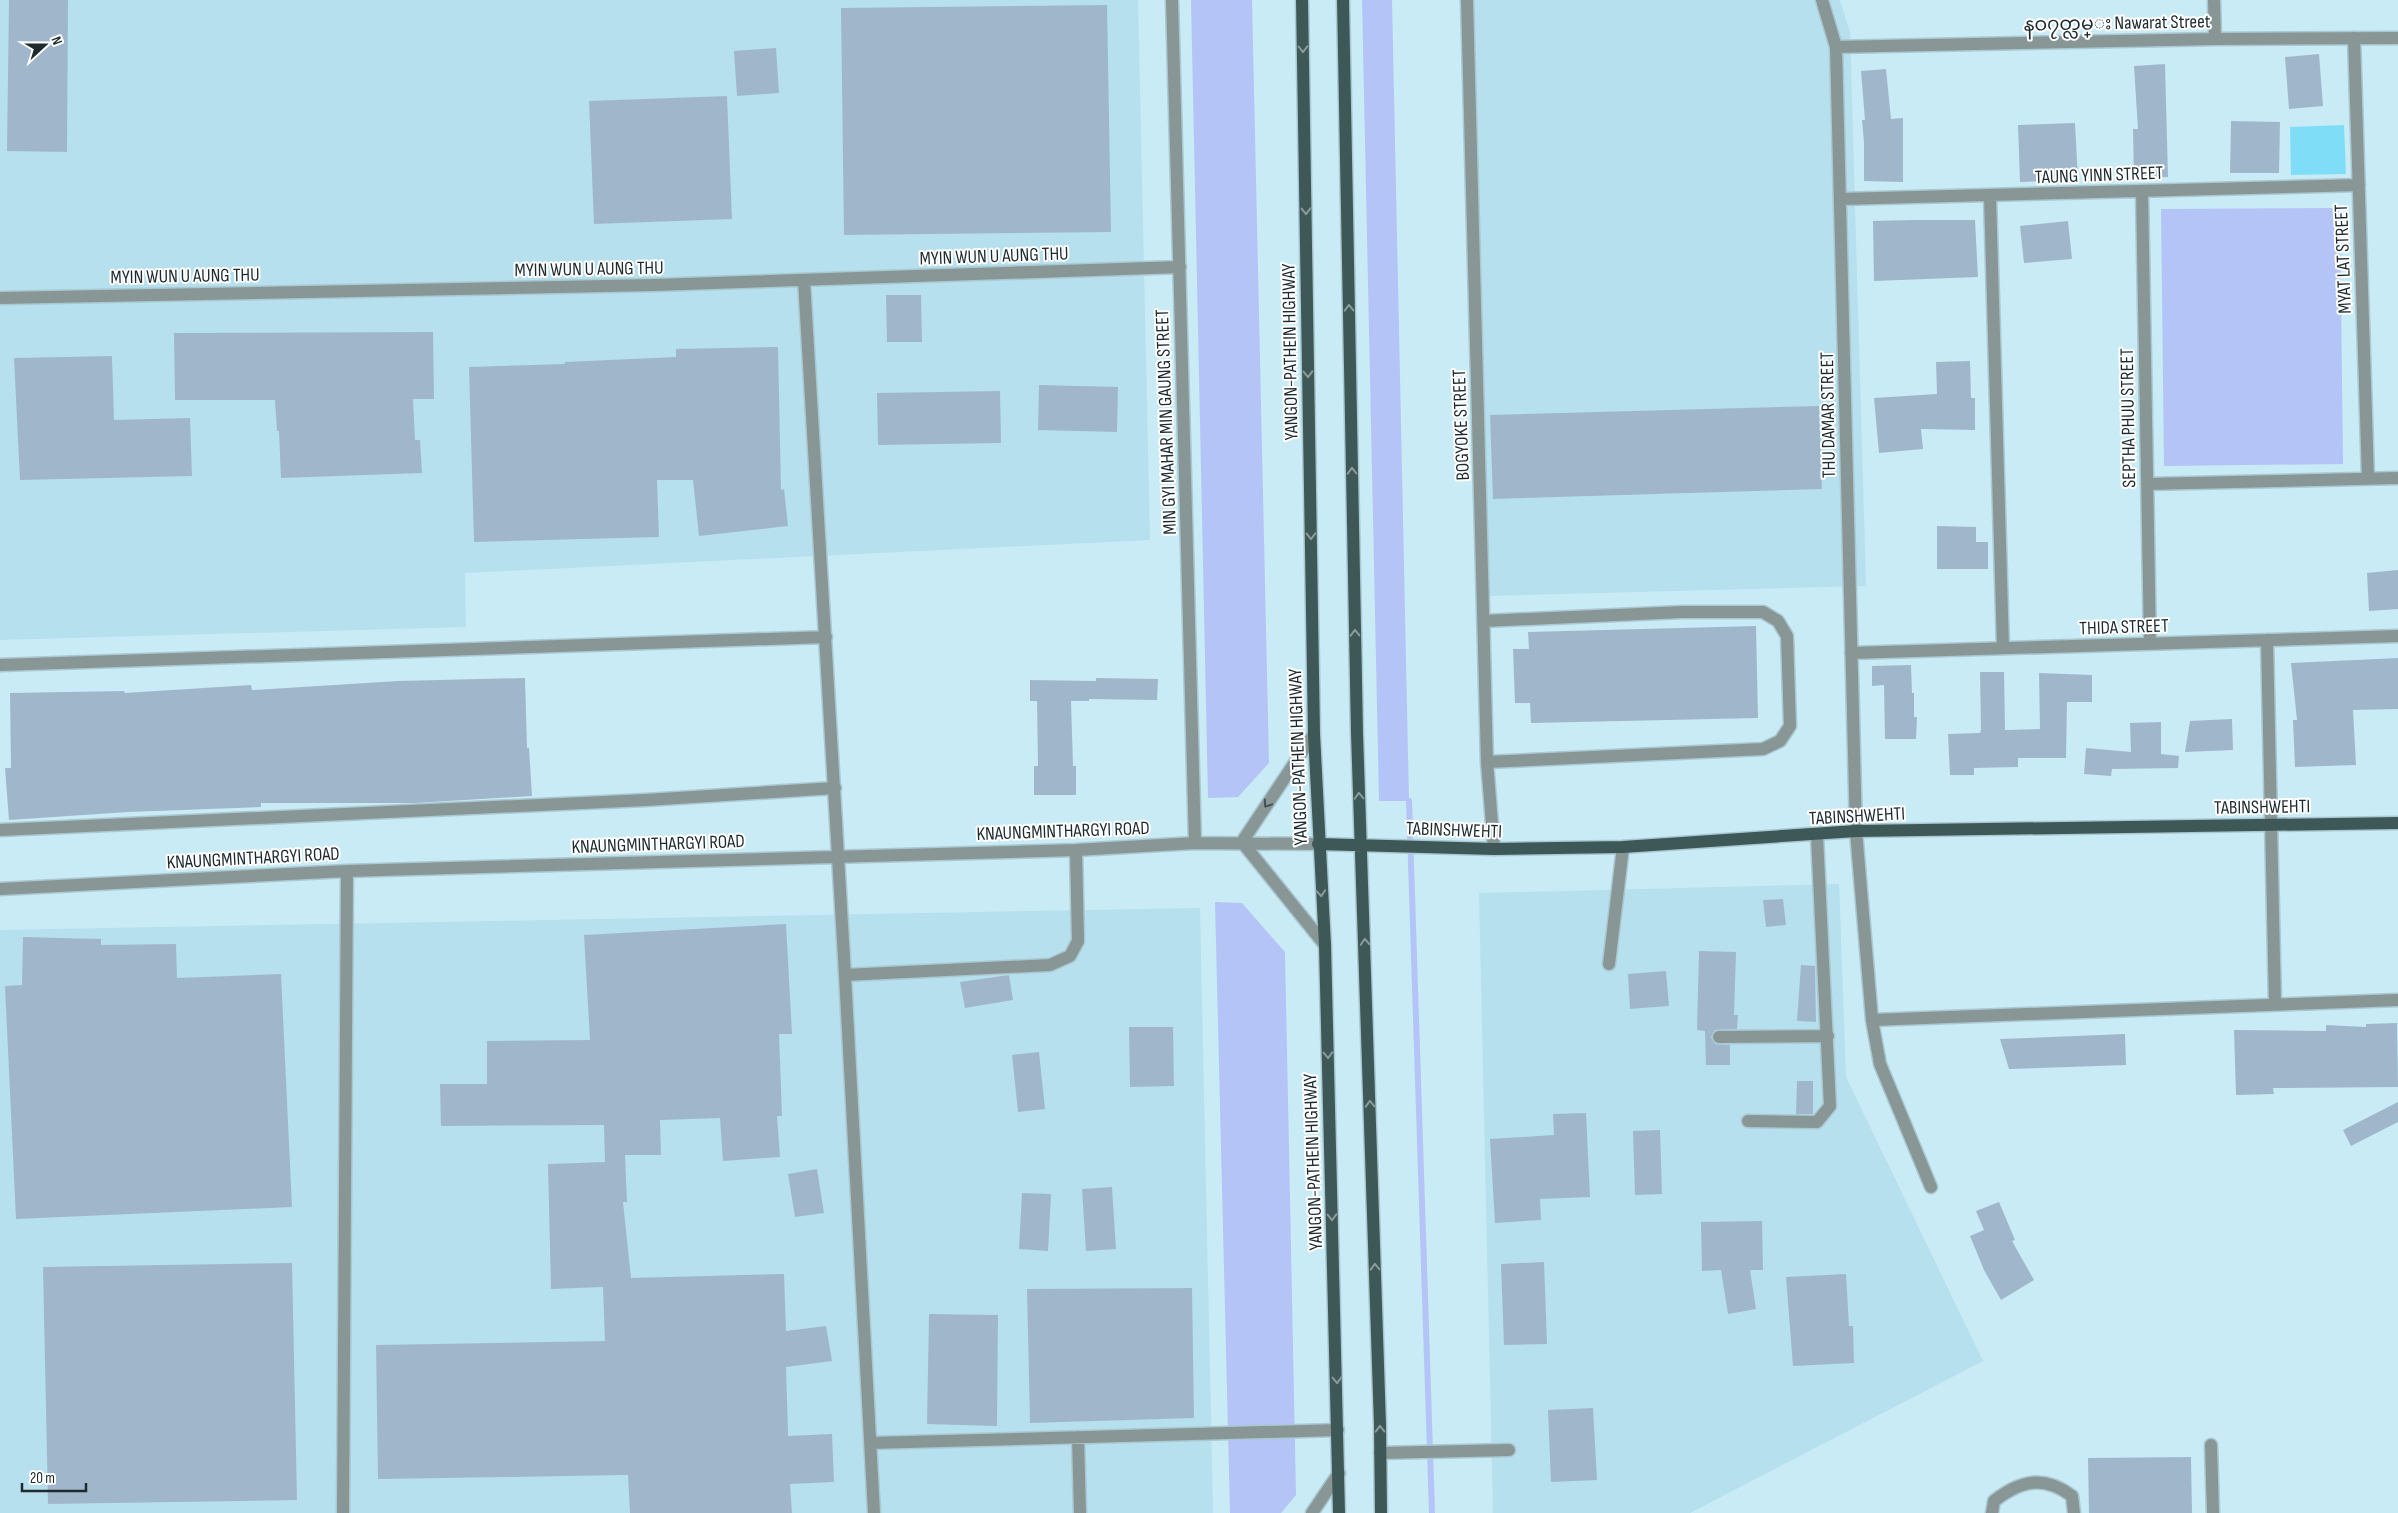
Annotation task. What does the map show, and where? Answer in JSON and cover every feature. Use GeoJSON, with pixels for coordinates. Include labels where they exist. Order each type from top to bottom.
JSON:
{"type":"FeatureCollection","features":[{"type":"Feature","properties":{"kind":"main road","name":"YANGON-PATHEIN HIGHWAY"},"geometry":{"type":"LineString","coordinates":[[1302,0],[1314,734],[1324,945],[1339,1513]]}},
{"type":"Feature","properties":{"kind":"main road"},"geometry":{"type":"LineString","coordinates":[[1343,0],[1360,844],[1380,1453],[1380,1513]]}},
{"type":"Feature","properties":{"kind":"main road","name":"TABINSHWEHTI"},"geometry":{"type":"LineString","coordinates":[[1318,844],[1494,850],[1624,847],[1856,832],[2398,823]]}},
{"type":"Feature","properties":{"kind":"street","name":"MIN GYI MAHAR MIN GAUNG STREET"},"geometry":{"type":"LineString","coordinates":[[1172,0],[1195,843]]}},
{"type":"Feature","properties":{"kind":"street","name":"BOGYOKE STREET"},"geometry":{"type":"LineString","coordinates":[[1467,0],[1487,762],[1494,850]]}},
{"type":"Feature","properties":{"kind":"street","name":"THU DAMAR STREET"},"geometry":{"type":"LineString","coordinates":[[1822,0],[1836,47],[1856,832],[1872,1020],[1880,1064],[1931,1187]]}},
{"type":"Feature","properties":{"kind":"street"},"geometry":{"type":"LineString","coordinates":[[2214,0],[2215,38]]}},
{"type":"Feature","properties":{"kind":"street","name":"နဝ၇တ္လမ္း Nawarat Street"},"geometry":{"type":"LineString","coordinates":[[1836,47],[2215,38],[2398,38]]}},
{"type":"Feature","properties":{"kind":"street","name":"MYAT LAT STREET"},"geometry":{"type":"LineString","coordinates":[[2354,38],[2368,478]]}},
{"type":"Feature","properties":{"kind":"street","name":"TAUNG YINN STREET"},"geometry":{"type":"LineString","coordinates":[[1840,199],[2359,185]]}},
{"type":"Feature","properties":{"kind":"street","name":"SEPTHA PHUU STREET"},"geometry":{"type":"LineString","coordinates":[[2142,191],[2150,644]]}},
{"type":"Feature","properties":{"kind":"street"},"geometry":{"type":"LineString","coordinates":[[1990,196],[2003,648]]}},
{"type":"Feature","properties":{"kind":"street","name":"MYIN WUN U AUNG THU"},"geometry":{"type":"LineString","coordinates":[[0,298],[655,285],[1180,267]]}},
{"type":"Feature","properties":{"kind":"street"},"geometry":{"type":"LineString","coordinates":[[804,280],[846,974],[874,1513]]}},
{"type":"Feature","properties":{"kind":"street"},"geometry":{"type":"LineString","coordinates":[[2147,484],[2398,478]]}},
{"type":"Feature","properties":{"kind":"street"},"geometry":{"type":"LineString","coordinates":[[1484,621],[1682,612],[1763,612],[1778,621],[1787,636],[1790,726],[1780,741],[1763,749],[1487,762]]}},
{"type":"Feature","properties":{"kind":"street","name":"THIDA STREET"},"geometry":{"type":"LineString","coordinates":[[1851,653],[2398,636]]}},
{"type":"Feature","properties":{"kind":"street"},"geometry":{"type":"LineString","coordinates":[[0,665],[826,637]]}},
{"type":"Feature","properties":{"kind":"street"},"geometry":{"type":"LineString","coordinates":[[2267,640],[2275,1003]]}},
{"type":"Feature","properties":{"kind":"street"},"geometry":{"type":"LineString","coordinates":[[1314,734],[1242,842],[1324,945]]}},
{"type":"Feature","properties":{"kind":"street"},"geometry":{"type":"LineString","coordinates":[[0,830],[626,801],[835,788]]}},
{"type":"Feature","properties":{"kind":"street"},"geometry":{"type":"LineString","coordinates":[[1748,1121],[1817,1122],[1830,1106],[1817,836]]}},
{"type":"Feature","properties":{"kind":"street","name":"KNAUNGMINTHARGYI ROAD"},"geometry":{"type":"LineString","coordinates":[[0,889],[347,871],[1076,850],[1195,843],[1318,844]]}},
{"type":"Feature","properties":{"kind":"street"},"geometry":{"type":"LineString","coordinates":[[1609,964],[1624,847]]}},
{"type":"Feature","properties":{"kind":"street"},"geometry":{"type":"LineString","coordinates":[[846,974],[1050,965],[1070,956],[1078,941],[1076,850]]}},
{"type":"Feature","properties":{"kind":"street"},"geometry":{"type":"LineString","coordinates":[[344,1513],[347,871]]}},
{"type":"Feature","properties":{"kind":"street"},"geometry":{"type":"LineString","coordinates":[[1872,1020],[2275,1003],[2398,1000]]}},
{"type":"Feature","properties":{"kind":"street"},"geometry":{"type":"LineString","coordinates":[[1719,1037],[1828,1036]]}},
{"type":"Feature","properties":{"kind":"street"},"geometry":{"type":"LineString","coordinates":[[870,1443],[1338,1430]]}},
{"type":"Feature","properties":{"kind":"street"},"geometry":{"type":"LineString","coordinates":[[1078,1437],[1080,1513]]}},
{"type":"Feature","properties":{"kind":"street"},"geometry":{"type":"LineString","coordinates":[[2211,1445],[2213,1513]]}},
{"type":"Feature","properties":{"kind":"street"},"geometry":{"type":"LineString","coordinates":[[1380,1453],[1509,1450]]}},
{"type":"Feature","properties":{"kind":"street"},"geometry":{"type":"LineString","coordinates":[[1312,1513],[1339,1473]]}},
{"type":"Feature","properties":{"kind":"street"},"geometry":{"type":"LineString","coordinates":[[1992,1513],[1994,1501],[2009,1490],[2038,1481],[2058,1485],[2072,1496],[2074,1513]]}},
{"type":"Feature","properties":{"kind":"shaded area"},"geometry":{"type":"Polygon","coordinates":[[[0,0],[1138,0],[1150,540],[465,573],[466,627],[0,640],[0,0]]]}},
{"type":"Feature","properties":{"kind":"shaded area"},"geometry":{"type":"Polygon","coordinates":[[[1191,0],[1252,0],[1269,763],[1238,797],[1208,798],[1191,0]]]}},
{"type":"Feature","properties":{"kind":"shaded area"},"geometry":{"type":"Polygon","coordinates":[[[1362,0],[1392,0],[1409,801],[1379,801],[1362,0]]]}},
{"type":"Feature","properties":{"kind":"shaded area"},"geometry":{"type":"Polygon","coordinates":[[[1473,0],[1840,0],[1850,32],[1866,586],[1487,596],[1473,0]]]}},
{"type":"Feature","properties":{"kind":"shaded area"},"geometry":{"type":"Polygon","coordinates":[[[2344,125],[2346,174],[2291,175],[2290,127],[2344,125]]]}},
{"type":"Feature","properties":{"kind":"shaded area"},"geometry":{"type":"Polygon","coordinates":[[[2340,208],[2343,464],[2164,466],[2161,209],[2340,208]]]}},
{"type":"Feature","properties":{"kind":"shaded area"},"geometry":{"type":"Polygon","coordinates":[[[1839,884],[1846,1077],[1983,1361],[1690,1513],[1493,1513],[1479,893],[1839,884]]]}},
{"type":"Feature","properties":{"kind":"shaded area"},"geometry":{"type":"Polygon","coordinates":[[[1215,902],[1242,903],[1285,952],[1296,1495],[1281,1513],[1230,1513],[1215,902]]]}},
{"type":"Feature","properties":{"kind":"shaded area"},"geometry":{"type":"Polygon","coordinates":[[[1200,908],[1213,1513],[0,1513],[0,930],[1200,908]]]}},
{"type":"Feature","properties":{"kind":"building"},"geometry":{"type":"Polygon","coordinates":[[[9,0],[68,0],[67,152],[7,151],[9,0]]]}},
{"type":"Feature","properties":{"kind":"building"},"geometry":{"type":"Polygon","coordinates":[[[1107,5],[1111,232],[844,235],[841,8],[1107,5]]]}},
{"type":"Feature","properties":{"kind":"building"},"geometry":{"type":"Polygon","coordinates":[[[776,48],[779,93],[737,96],[734,51],[776,48]]]}},
{"type":"Feature","properties":{"kind":"building"},"geometry":{"type":"Polygon","coordinates":[[[2319,54],[2323,106],[2289,109],[2285,57],[2319,54]]]}},
{"type":"Feature","properties":{"kind":"building"},"geometry":{"type":"Polygon","coordinates":[[[2165,64],[2168,177],[2134,178],[2133,129],[2138,129],[2134,66],[2165,64]]]}},
{"type":"Feature","properties":{"kind":"building"},"geometry":{"type":"Polygon","coordinates":[[[1886,69],[1891,119],[1903,118],[1903,182],[1864,181],[1862,120],[1865,120],[1861,71],[1886,69]]]}},
{"type":"Feature","properties":{"kind":"building"},"geometry":{"type":"Polygon","coordinates":[[[727,96],[732,219],[594,224],[589,101],[727,96]]]}},
{"type":"Feature","properties":{"kind":"building"},"geometry":{"type":"Polygon","coordinates":[[[2231,121],[2280,122],[2279,173],[2230,173],[2231,121]]]}},
{"type":"Feature","properties":{"kind":"building"},"geometry":{"type":"Polygon","coordinates":[[[2075,123],[2078,180],[2020,182],[2018,125],[2075,123]]]}},
{"type":"Feature","properties":{"kind":"building"},"geometry":{"type":"Polygon","coordinates":[[[1975,220],[1978,277],[1874,281],[1873,221],[1975,220]]]}},
{"type":"Feature","properties":{"kind":"building"},"geometry":{"type":"Polygon","coordinates":[[[2068,221],[2072,259],[2024,263],[2020,226],[2068,221]]]}},
{"type":"Feature","properties":{"kind":"building"},"geometry":{"type":"Polygon","coordinates":[[[886,295],[921,295],[922,342],[887,342],[886,295]]]}},
{"type":"Feature","properties":{"kind":"building"},"geometry":{"type":"Polygon","coordinates":[[[433,332],[434,399],[413,399],[415,440],[420,440],[422,473],[281,478],[279,431],[277,431],[275,400],[175,400],[174,333],[433,332]]]}},
{"type":"Feature","properties":{"kind":"building"},"geometry":{"type":"Polygon","coordinates":[[[778,347],[781,490],[784,489],[788,526],[699,536],[693,480],[657,480],[659,537],[474,542],[469,367],[565,364],[565,362],[676,357],[676,349],[778,347]]]}},
{"type":"Feature","properties":{"kind":"building"},"geometry":{"type":"Polygon","coordinates":[[[112,356],[114,420],[190,418],[192,476],[20,480],[14,358],[112,356]]]}},
{"type":"Feature","properties":{"kind":"building"},"geometry":{"type":"Polygon","coordinates":[[[1970,361],[1971,398],[1975,398],[1975,430],[1921,429],[1923,449],[1879,453],[1874,398],[1937,394],[1936,362],[1970,361]]]}},
{"type":"Feature","properties":{"kind":"building"},"geometry":{"type":"Polygon","coordinates":[[[1039,385],[1118,387],[1117,432],[1038,430],[1039,385]]]}},
{"type":"Feature","properties":{"kind":"building"},"geometry":{"type":"Polygon","coordinates":[[[1000,391],[1001,443],[878,445],[877,393],[1000,391]]]}},
{"type":"Feature","properties":{"kind":"building"},"geometry":{"type":"Polygon","coordinates":[[[1819,406],[1822,489],[1493,499],[1490,415],[1819,406]]]}},
{"type":"Feature","properties":{"kind":"building"},"geometry":{"type":"Polygon","coordinates":[[[1937,526],[1976,527],[1976,542],[1988,542],[1988,569],[1937,569],[1937,526]]]}},
{"type":"Feature","properties":{"kind":"building"},"geometry":{"type":"Polygon","coordinates":[[[2398,570],[2398,609],[2369,611],[2367,573],[2398,570]]]}},
{"type":"Feature","properties":{"kind":"building"},"geometry":{"type":"Polygon","coordinates":[[[1756,626],[1758,718],[1531,723],[1530,703],[1515,703],[1513,649],[1529,649],[1528,632],[1756,626]]]}},
{"type":"Feature","properties":{"kind":"building"},"geometry":{"type":"Polygon","coordinates":[[[2398,658],[2398,709],[2353,710],[2356,765],[2295,767],[2293,720],[2297,720],[2291,663],[2398,658]]]}},
{"type":"Feature","properties":{"kind":"building"},"geometry":{"type":"Polygon","coordinates":[[[1911,665],[1914,717],[1917,717],[1916,739],[1885,739],[1884,685],[1872,686],[1872,666],[1911,665]]]}},
{"type":"Feature","properties":{"kind":"building"},"geometry":{"type":"Polygon","coordinates":[[[1980,672],[2004,672],[2005,730],[2040,729],[2039,673],[2092,675],[2092,702],[2067,702],[2066,758],[2018,758],[2018,767],[1974,768],[1974,775],[1950,775],[1948,734],[1980,733],[1981,730],[1980,672]]]}},
{"type":"Feature","properties":{"kind":"building"},"geometry":{"type":"Polygon","coordinates":[[[525,678],[527,748],[529,748],[532,796],[415,803],[261,803],[261,807],[128,812],[9,820],[5,768],[11,768],[10,693],[124,691],[125,693],[251,685],[252,690],[398,681],[525,678]]]}},
{"type":"Feature","properties":{"kind":"building"},"geometry":{"type":"Polygon","coordinates":[[[1096,678],[1158,679],[1157,700],[1089,699],[1089,701],[1071,701],[1073,766],[1076,766],[1076,795],[1034,795],[1034,766],[1038,766],[1037,701],[1030,701],[1030,680],[1096,681],[1096,678]]]}},
{"type":"Feature","properties":{"kind":"building"},"geometry":{"type":"Polygon","coordinates":[[[2232,719],[2233,750],[2185,752],[2190,721],[2232,719]]]}},
{"type":"Feature","properties":{"kind":"building"},"geometry":{"type":"Polygon","coordinates":[[[2161,722],[2161,754],[2179,756],[2178,768],[2112,769],[2111,776],[2084,774],[2086,748],[2131,752],[2130,723],[2161,722]]]}},
{"type":"Feature","properties":{"kind":"building"},"geometry":{"type":"Polygon","coordinates":[[[1783,899],[1786,925],[1766,927],[1763,900],[1783,899]]]}},
{"type":"Feature","properties":{"kind":"building"},"geometry":{"type":"Polygon","coordinates":[[[786,924],[792,1034],[779,1034],[782,1116],[777,1116],[780,1157],[723,1161],[720,1118],[660,1120],[661,1155],[625,1155],[627,1202],[623,1202],[631,1278],[784,1274],[786,1331],[826,1326],[832,1361],[786,1367],[788,1436],[832,1434],[834,1482],[790,1484],[792,1513],[630,1513],[628,1475],[378,1479],[376,1345],[605,1341],[603,1287],[551,1289],[548,1164],[605,1162],[604,1125],[441,1126],[440,1084],[487,1084],[487,1041],[590,1040],[584,935],[786,924]]]}},
{"type":"Feature","properties":{"kind":"building"},"geometry":{"type":"Polygon","coordinates":[[[23,937],[101,939],[101,945],[176,944],[177,978],[281,974],[292,1207],[16,1219],[5,986],[22,985],[23,937]]]}},
{"type":"Feature","properties":{"kind":"building"},"geometry":{"type":"Polygon","coordinates":[[[1699,951],[1736,952],[1734,1015],[1738,1015],[1737,1029],[1715,1030],[1711,1037],[1715,1044],[1730,1045],[1730,1065],[1706,1065],[1705,1031],[1697,1030],[1699,951]]]}},
{"type":"Feature","properties":{"kind":"building"},"geometry":{"type":"Polygon","coordinates":[[[1801,965],[1815,966],[1816,1022],[1797,1021],[1801,965]]]}},
{"type":"Feature","properties":{"kind":"building"},"geometry":{"type":"Polygon","coordinates":[[[1666,971],[1669,1006],[1630,1009],[1628,974],[1666,971]]]}},
{"type":"Feature","properties":{"kind":"building"},"geometry":{"type":"Polygon","coordinates":[[[1009,975],[1013,1000],[965,1008],[960,982],[1009,975]]]}},
{"type":"Feature","properties":{"kind":"building"},"geometry":{"type":"Polygon","coordinates":[[[2397,1023],[2398,1087],[2273,1088],[2274,1094],[2236,1095],[2234,1030],[2326,1031],[2326,1025],[2366,1027],[2366,1024],[2397,1023]]]}},
{"type":"Feature","properties":{"kind":"building"},"geometry":{"type":"Polygon","coordinates":[[[1129,1027],[1173,1027],[1174,1086],[1130,1087],[1129,1027]]]}},
{"type":"Feature","properties":{"kind":"building"},"geometry":{"type":"Polygon","coordinates":[[[2125,1034],[2126,1065],[2009,1069],[2000,1039],[2125,1034]]]}},
{"type":"Feature","properties":{"kind":"building"},"geometry":{"type":"Polygon","coordinates":[[[1039,1052],[1045,1109],[1018,1112],[1012,1055],[1039,1052]]]}},
{"type":"Feature","properties":{"kind":"building"},"geometry":{"type":"Polygon","coordinates":[[[1797,1081],[1813,1081],[1813,1114],[1796,1114],[1797,1081]]]}},
{"type":"Feature","properties":{"kind":"building"},"geometry":{"type":"Polygon","coordinates":[[[2398,1102],[2398,1122],[2351,1146],[2343,1130],[2398,1102]]]}},
{"type":"Feature","properties":{"kind":"building"},"geometry":{"type":"Polygon","coordinates":[[[1586,1113],[1590,1197],[1540,1199],[1541,1220],[1495,1223],[1490,1139],[1554,1135],[1553,1114],[1586,1113]]]}},
{"type":"Feature","properties":{"kind":"building"},"geometry":{"type":"Polygon","coordinates":[[[1660,1130],[1662,1194],[1635,1195],[1633,1131],[1660,1130]]]}},
{"type":"Feature","properties":{"kind":"building"},"geometry":{"type":"Polygon","coordinates":[[[817,1169],[824,1213],[795,1217],[788,1174],[817,1169]]]}},
{"type":"Feature","properties":{"kind":"building"},"geometry":{"type":"Polygon","coordinates":[[[1112,1187],[1116,1249],[1086,1251],[1082,1189],[1112,1187]]]}},
{"type":"Feature","properties":{"kind":"building"},"geometry":{"type":"Polygon","coordinates":[[[1022,1193],[1051,1194],[1048,1251],[1019,1249],[1022,1193]]]}},
{"type":"Feature","properties":{"kind":"building"},"geometry":{"type":"Polygon","coordinates":[[[1999,1202],[2015,1240],[2012,1241],[2034,1280],[2001,1300],[1984,1270],[1970,1236],[1984,1230],[1976,1211],[1999,1202]]]}},
{"type":"Feature","properties":{"kind":"building"},"geometry":{"type":"Polygon","coordinates":[[[1762,1221],[1763,1270],[1750,1270],[1756,1309],[1728,1314],[1721,1270],[1702,1271],[1701,1222],[1762,1221]]]}},
{"type":"Feature","properties":{"kind":"building"},"geometry":{"type":"Polygon","coordinates":[[[1544,1262],[1547,1344],[1504,1345],[1501,1264],[1544,1262]]]}},
{"type":"Feature","properties":{"kind":"building"},"geometry":{"type":"Polygon","coordinates":[[[292,1263],[297,1500],[48,1504],[43,1267],[292,1263]]]}},
{"type":"Feature","properties":{"kind":"building"},"geometry":{"type":"Polygon","coordinates":[[[1846,1274],[1849,1326],[1853,1326],[1854,1363],[1793,1366],[1786,1277],[1846,1274]]]}},
{"type":"Feature","properties":{"kind":"building"},"geometry":{"type":"Polygon","coordinates":[[[1192,1288],[1194,1418],[1030,1423],[1027,1289],[1192,1288]]]}},
{"type":"Feature","properties":{"kind":"building"},"geometry":{"type":"Polygon","coordinates":[[[929,1314],[998,1315],[997,1426],[927,1424],[929,1314]]]}},
{"type":"Feature","properties":{"kind":"building"},"geometry":{"type":"Polygon","coordinates":[[[1593,1408],[1597,1480],[1551,1482],[1548,1410],[1593,1408]]]}},
{"type":"Feature","properties":{"kind":"building"},"geometry":{"type":"Polygon","coordinates":[[[2191,1457],[2192,1513],[2089,1513],[2088,1458],[2191,1457]]]}},
{"type":"Feature","properties":{"kind":"waterway"},"geometry":{"type":"LineString","coordinates":[[1409,801],[1432,1513]]}}]}
